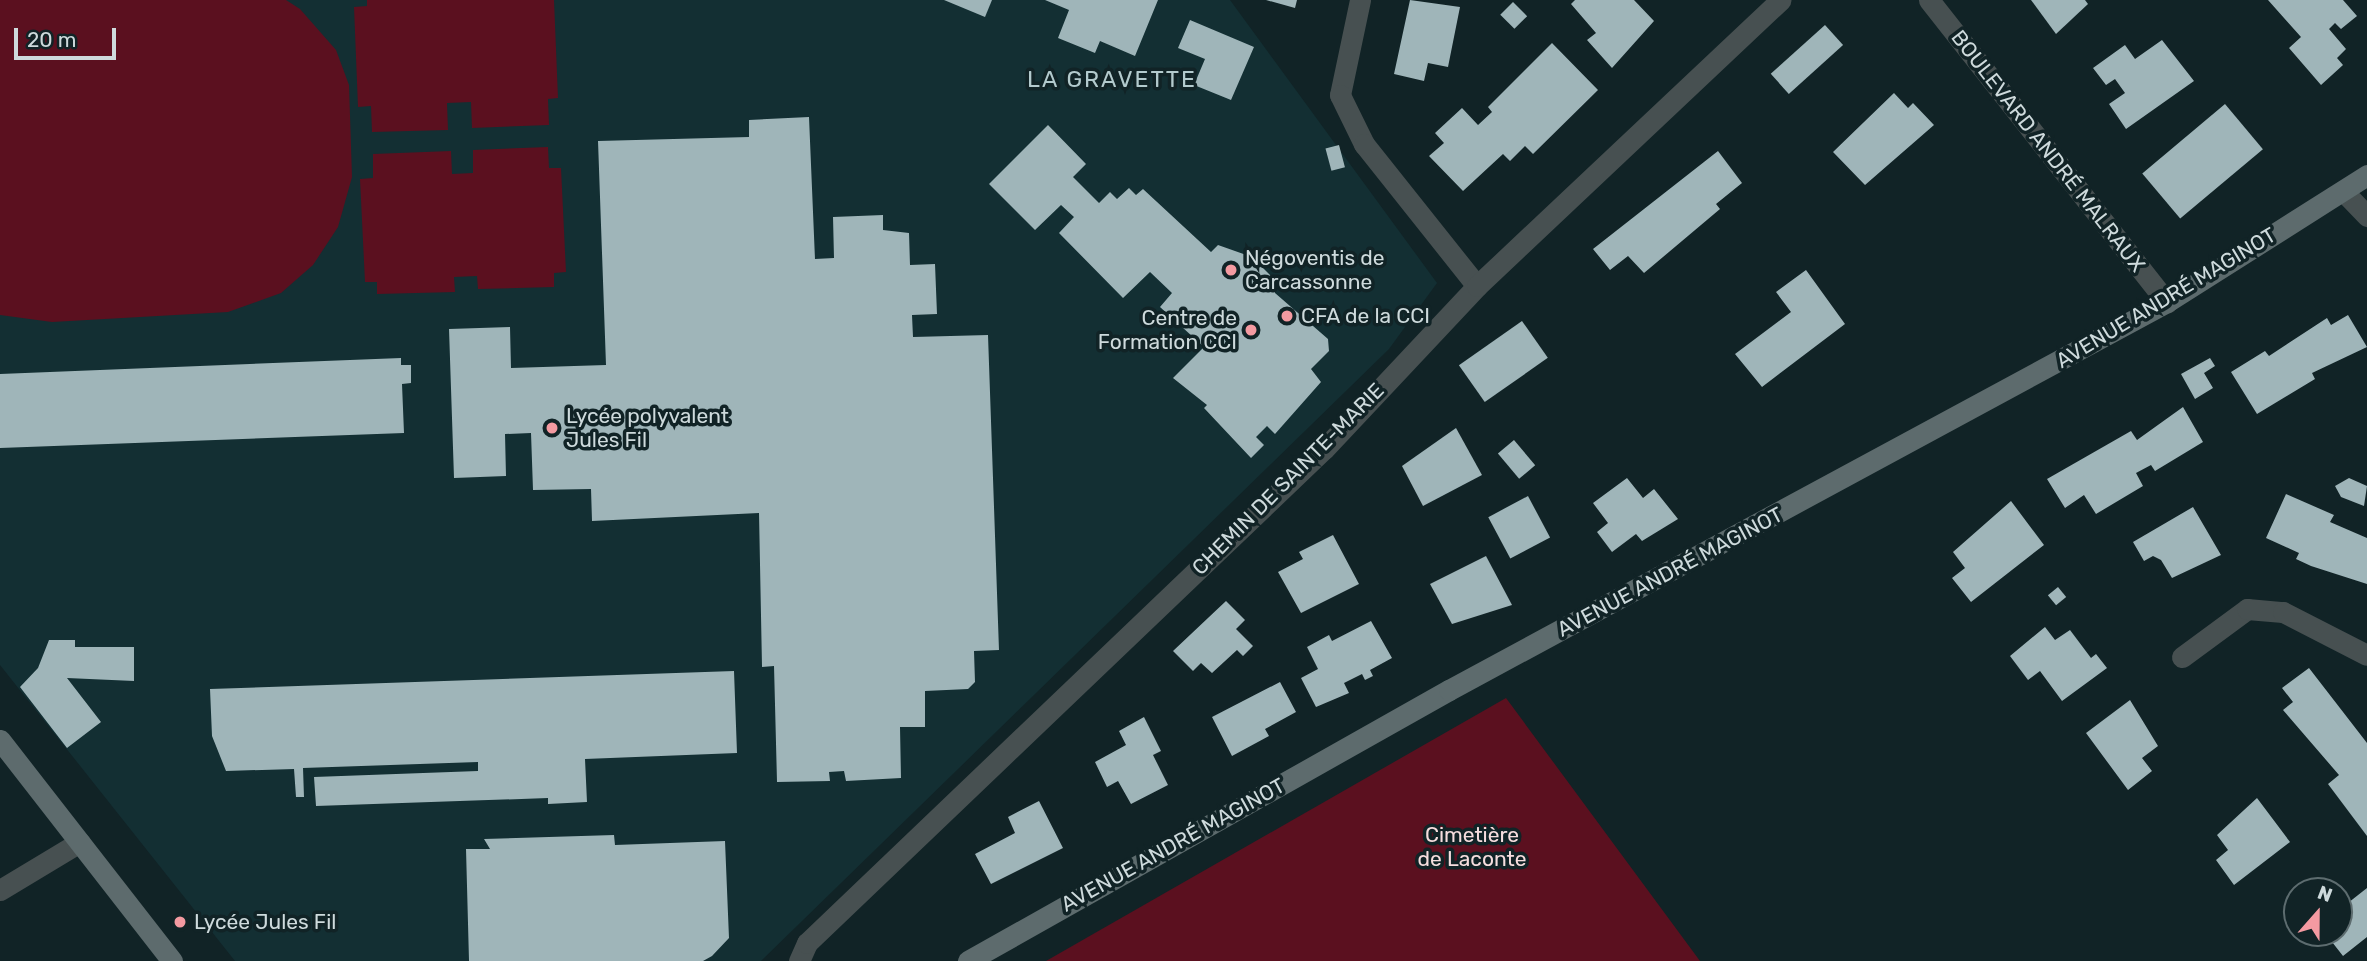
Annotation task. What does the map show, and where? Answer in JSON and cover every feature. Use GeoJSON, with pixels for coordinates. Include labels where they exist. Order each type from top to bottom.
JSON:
{"type":"FeatureCollection","features":[{"type":"Feature","properties":{"kind":"street"},"geometry":{"type":"LineString","coordinates":[[1360,0],[1340,95],[1364,144],[1477,286]]}},
{"type":"Feature","properties":{"kind":"street","name":"CHEMIN DE SAINTE-MARIE"},"geometry":{"type":"LineString","coordinates":[[799,961],[807,943],[1324,449],[1477,286],[1781,0]]}},
{"type":"Feature","properties":{"kind":"street","name":"BOULEVARD ANDRÉ MALRAUX"},"geometry":{"type":"LineString","coordinates":[[1928,0],[2167,302]]}},
{"type":"Feature","properties":{"kind":"street","name":"AVENUE ANDRÉ MAGINOT"},"geometry":{"type":"LineString","coordinates":[[968,961],[1448,690],[2167,302],[2367,175]]}},
{"type":"Feature","properties":{"kind":"street"},"geometry":{"type":"LineString","coordinates":[[2343,191],[2367,216]]}},
{"type":"Feature","properties":{"kind":"street"},"geometry":{"type":"LineString","coordinates":[[2182,657],[2247,609],[2283,612],[2367,655]]}},
{"type":"Feature","properties":{"kind":"street"},"geometry":{"type":"LineString","coordinates":[[0,740],[173,961]]}},
{"type":"Feature","properties":{"kind":"street"},"geometry":{"type":"LineString","coordinates":[[0,890],[80,842]]}},
{"type":"Feature","properties":{"kind":"shaded area","name":"Lycée polyvalent Jules Fil"},"geometry":{"type":"Polygon","coordinates":[[[0,0],[1230,0],[1437,283],[1389,349],[761,961],[235,961],[0,665],[0,0]]]}},
{"type":"Feature","properties":{"kind":"green space"},"geometry":{"type":"Polygon","coordinates":[[[0,0],[286,0],[300,9],[336,50],[349,85],[352,177],[338,227],[313,265],[281,293],[228,312],[52,322],[0,315],[0,0]]]}},
{"type":"Feature","properties":{"kind":"green space"},"geometry":{"type":"Polygon","coordinates":[[[367,0],[554,0],[558,98],[548,99],[549,125],[472,128],[471,102],[447,103],[448,130],[372,132],[371,106],[358,107],[354,7],[367,6],[367,0]]]}},
{"type":"Feature","properties":{"kind":"green space"},"geometry":{"type":"Polygon","coordinates":[[[548,147],[549,168],[561,168],[566,272],[554,273],[554,287],[478,289],[477,276],[454,277],[455,292],[377,294],[377,282],[365,282],[360,179],[373,178],[373,154],[451,151],[452,174],[473,173],[473,150],[548,147]]]}},
{"type":"Feature","properties":{"kind":"green space","name":"Cimetière de Laconte"},"geometry":{"type":"Polygon","coordinates":[[[1506,698],[1700,961],[1046,961],[1506,698]]]}},
{"type":"Feature","properties":{"kind":"building"},"geometry":{"type":"Polygon","coordinates":[[[944,0],[992,0],[985,17],[944,0]]]}},
{"type":"Feature","properties":{"kind":"building"},"geometry":{"type":"Polygon","coordinates":[[[1045,0],[1158,0],[1135,56],[1100,41],[1095,53],[1058,38],[1069,10],[1045,0]]]}},
{"type":"Feature","properties":{"kind":"building"},"geometry":{"type":"Polygon","coordinates":[[[1266,0],[1297,0],[1295,8],[1266,0]]]}},
{"type":"Feature","properties":{"kind":"building"},"geometry":{"type":"Polygon","coordinates":[[[1410,0],[1460,7],[1448,67],[1428,63],[1424,81],[1394,74],[1410,0]]]}},
{"type":"Feature","properties":{"kind":"building"},"geometry":{"type":"Polygon","coordinates":[[[1575,0],[1634,0],[1654,21],[1612,68],[1587,40],[1596,33],[1571,4],[1575,0]]]}},
{"type":"Feature","properties":{"kind":"building"},"geometry":{"type":"Polygon","coordinates":[[[2031,0],[2085,0],[2088,4],[2056,34],[2031,0]]]}},
{"type":"Feature","properties":{"kind":"building"},"geometry":{"type":"Polygon","coordinates":[[[2268,0],[2343,0],[2357,16],[2341,29],[2335,23],[2329,29],[2346,49],[2337,58],[2343,65],[2321,85],[2289,48],[2301,37],[2268,0]]]}},
{"type":"Feature","properties":{"kind":"building"},"geometry":{"type":"Polygon","coordinates":[[[1513,2],[1527,16],[1514,29],[1500,15],[1513,2]]]}},
{"type":"Feature","properties":{"kind":"building"},"geometry":{"type":"Polygon","coordinates":[[[1190,20],[1254,47],[1231,100],[1194,85],[1205,59],[1178,48],[1190,20]]]}},
{"type":"Feature","properties":{"kind":"building"},"geometry":{"type":"Polygon","coordinates":[[[1825,25],[1843,45],[1789,94],[1771,74],[1825,25]]]}},
{"type":"Feature","properties":{"kind":"building"},"geometry":{"type":"Polygon","coordinates":[[[2162,40],[2194,81],[2126,129],[2109,104],[2125,93],[2115,79],[2106,85],[2093,68],[2125,45],[2135,59],[2162,40]]]}},
{"type":"Feature","properties":{"kind":"building"},"geometry":{"type":"Polygon","coordinates":[[[1552,43],[1598,90],[1533,154],[1525,146],[1510,161],[1503,154],[1463,191],[1429,156],[1444,143],[1435,133],[1462,108],[1478,125],[1492,112],[1488,107],[1552,43]]]}},
{"type":"Feature","properties":{"kind":"building"},"geometry":{"type":"Polygon","coordinates":[[[1894,93],[1908,108],[1913,103],[1934,125],[1865,185],[1833,152],[1894,93]]]}},
{"type":"Feature","properties":{"kind":"building"},"geometry":{"type":"Polygon","coordinates":[[[2225,104],[2263,149],[2180,219],[2142,173],[2225,104]]]}},
{"type":"Feature","properties":{"kind":"building"},"geometry":{"type":"Polygon","coordinates":[[[809,117],[815,259],[834,258],[833,217],[883,215],[883,230],[909,233],[910,265],[935,264],[937,314],[912,315],[913,337],[988,335],[999,650],[974,651],[975,682],[968,689],[925,691],[925,727],[900,727],[901,778],[846,781],[844,771],[829,772],[830,781],[777,782],[774,666],[762,667],[759,513],[592,521],[591,489],[533,490],[531,433],[505,434],[506,476],[454,478],[449,329],[510,327],[511,368],[606,365],[598,141],[749,137],[749,120],[809,117]]]}},
{"type":"Feature","properties":{"kind":"building","name":"Centre de Formation CCI"},"geometry":{"type":"Polygon","coordinates":[[[1048,125],[1086,164],[1073,177],[1099,203],[1110,192],[1117,199],[1129,188],[1136,195],[1143,189],[1211,252],[1218,245],[1252,257],[1275,280],[1275,293],[1328,339],[1329,351],[1311,369],[1321,382],[1275,434],[1267,426],[1256,437],[1264,445],[1251,458],[1204,408],[1207,405],[1173,378],[1204,347],[1160,307],[1172,293],[1150,272],[1123,298],[1059,233],[1074,217],[1061,205],[1035,230],[989,184],[1048,125]]]}},
{"type":"Feature","properties":{"kind":"building"},"geometry":{"type":"Polygon","coordinates":[[[1339,145],[1345,167],[1331,171],[1325,149],[1339,145]]]}},
{"type":"Feature","properties":{"kind":"building"},"geometry":{"type":"Polygon","coordinates":[[[1718,151],[1742,183],[1716,204],[1720,209],[1644,273],[1628,256],[1610,270],[1593,249],[1718,151]]]}},
{"type":"Feature","properties":{"kind":"building"},"geometry":{"type":"Polygon","coordinates":[[[1806,270],[1845,324],[1762,387],[1735,354],[1791,312],[1776,292],[1806,270]]]}},
{"type":"Feature","properties":{"kind":"building"},"geometry":{"type":"Polygon","coordinates":[[[2348,315],[2367,347],[2312,373],[2315,379],[2257,414],[2231,372],[2265,351],[2269,356],[2327,318],[2331,325],[2348,315]]]}},
{"type":"Feature","properties":{"kind":"building"},"geometry":{"type":"Polygon","coordinates":[[[1522,321],[1548,358],[1485,402],[1459,365],[1522,321]]]}},
{"type":"Feature","properties":{"kind":"building"},"geometry":{"type":"Polygon","coordinates":[[[401,358],[401,365],[411,365],[411,383],[402,384],[404,433],[0,448],[0,374],[401,358]]]}},
{"type":"Feature","properties":{"kind":"building"},"geometry":{"type":"Polygon","coordinates":[[[2210,358],[2215,366],[2204,373],[2213,388],[2195,399],[2181,374],[2210,358]]]}},
{"type":"Feature","properties":{"kind":"building"},"geometry":{"type":"Polygon","coordinates":[[[2183,407],[2203,442],[2155,471],[2151,465],[2136,473],[2143,486],[2096,514],[2084,495],[2065,508],[2047,479],[2131,431],[2137,440],[2183,407]]]}},
{"type":"Feature","properties":{"kind":"building"},"geometry":{"type":"Polygon","coordinates":[[[1456,428],[1482,475],[1423,506],[1402,466],[1456,428]]]}},
{"type":"Feature","properties":{"kind":"building"},"geometry":{"type":"Polygon","coordinates":[[[1514,440],[1535,465],[1519,479],[1498,453],[1514,440]]]}},
{"type":"Feature","properties":{"kind":"building"},"geometry":{"type":"Polygon","coordinates":[[[1627,478],[1643,498],[1654,489],[1678,519],[1642,541],[1636,534],[1612,552],[1597,532],[1608,523],[1593,503],[1627,478]]]}},
{"type":"Feature","properties":{"kind":"building"},"geometry":{"type":"Polygon","coordinates":[[[2349,478],[2367,486],[2364,506],[2341,497],[2335,486],[2349,478]]]}},
{"type":"Feature","properties":{"kind":"building"},"geometry":{"type":"Polygon","coordinates":[[[2286,494],[2334,515],[2330,522],[2367,538],[2367,584],[2311,566],[2296,559],[2299,553],[2266,538],[2286,494]]]}},
{"type":"Feature","properties":{"kind":"building"},"geometry":{"type":"Polygon","coordinates":[[[1528,496],[1550,537],[1510,559],[1488,517],[1528,496]]]}},
{"type":"Feature","properties":{"kind":"building"},"geometry":{"type":"Polygon","coordinates":[[[2011,501],[2044,545],[1971,602],[1952,578],[1965,568],[1953,552],[2011,501]]]}},
{"type":"Feature","properties":{"kind":"building"},"geometry":{"type":"Polygon","coordinates":[[[2193,507],[2221,555],[2172,578],[2161,560],[2153,556],[2144,561],[2133,542],[2193,507]]]}},
{"type":"Feature","properties":{"kind":"building"},"geometry":{"type":"Polygon","coordinates":[[[1333,535],[1359,584],[1301,613],[1278,572],[1303,559],[1299,552],[1333,535]]]}},
{"type":"Feature","properties":{"kind":"building"},"geometry":{"type":"Polygon","coordinates":[[[1486,556],[1512,605],[1452,624],[1430,584],[1486,556]]]}},
{"type":"Feature","properties":{"kind":"building"},"geometry":{"type":"Polygon","coordinates":[[[2058,587],[2066,597],[2056,605],[2048,595],[2058,587]]]}},
{"type":"Feature","properties":{"kind":"building"},"geometry":{"type":"Polygon","coordinates":[[[1226,601],[1245,620],[1236,629],[1253,646],[1243,656],[1237,650],[1212,673],[1201,663],[1193,671],[1173,651],[1226,601]]]}},
{"type":"Feature","properties":{"kind":"building"},"geometry":{"type":"Polygon","coordinates":[[[1371,621],[1392,658],[1370,670],[1373,676],[1365,680],[1362,674],[1344,683],[1349,693],[1316,707],[1301,678],[1318,669],[1307,647],[1329,635],[1332,641],[1371,621]]]}},
{"type":"Feature","properties":{"kind":"building"},"geometry":{"type":"Polygon","coordinates":[[[2045,627],[2055,640],[2070,630],[2091,658],[2096,654],[2107,668],[2062,701],[2040,671],[2028,680],[2010,656],[2045,627]]]}},
{"type":"Feature","properties":{"kind":"building"},"geometry":{"type":"Polygon","coordinates":[[[49,640],[75,640],[75,647],[134,647],[134,681],[67,678],[101,722],[67,748],[20,687],[38,668],[49,640]]]}},
{"type":"Feature","properties":{"kind":"building"},"geometry":{"type":"Polygon","coordinates":[[[2309,668],[2367,743],[2367,836],[2328,784],[2339,775],[2283,710],[2293,702],[2282,688],[2309,668]]]}},
{"type":"Feature","properties":{"kind":"building"},"geometry":{"type":"Polygon","coordinates":[[[734,671],[737,753],[585,759],[587,802],[548,804],[548,798],[316,806],[314,777],[478,771],[478,762],[303,768],[304,797],[296,797],[294,769],[226,771],[212,736],[210,689],[734,671]]]}},
{"type":"Feature","properties":{"kind":"building"},"geometry":{"type":"Polygon","coordinates":[[[1280,682],[1296,712],[1265,729],[1269,736],[1232,756],[1212,717],[1280,682]]]}},
{"type":"Feature","properties":{"kind":"building"},"geometry":{"type":"Polygon","coordinates":[[[2130,700],[2158,746],[2142,758],[2152,771],[2128,790],[2086,733],[2130,700]]]}},
{"type":"Feature","properties":{"kind":"building"},"geometry":{"type":"Polygon","coordinates":[[[1144,717],[1161,751],[1153,755],[1168,785],[1131,804],[1118,781],[1107,787],[1095,762],[1126,745],[1119,731],[1144,717]]]}},
{"type":"Feature","properties":{"kind":"building"},"geometry":{"type":"Polygon","coordinates":[[[2257,798],[2290,842],[2234,885],[2216,860],[2228,850],[2217,835],[2257,798]]]}},
{"type":"Feature","properties":{"kind":"building"},"geometry":{"type":"Polygon","coordinates":[[[1039,801],[1063,848],[991,884],[975,854],[1015,833],[1008,817],[1039,801]]]}},
{"type":"Feature","properties":{"kind":"building"},"geometry":{"type":"Polygon","coordinates":[[[614,835],[615,845],[725,841],[729,938],[712,956],[703,961],[469,961],[466,849],[490,849],[484,839],[614,835]]]}},
{"type":"Feature","properties":{"kind":"building"},"geometry":{"type":"Polygon","coordinates":[[[2367,888],[2367,937],[2343,956],[2336,947],[2353,947],[2353,899],[2367,888]]]}},
{"type":"Feature","properties":{"kind":"place","name":"Négoventis de Carcassonne"},"geometry":{"type":"Point","coordinates":[1231,270]}},
{"type":"Feature","properties":{"kind":"place","name":"CFA de la CCI"},"geometry":{"type":"Point","coordinates":[1287,316]}},
{"type":"Feature","properties":{"kind":"place","name":"Centre de Formation CCI"},"geometry":{"type":"Point","coordinates":[1251,330]}},
{"type":"Feature","properties":{"kind":"place","name":"Lycée polyvalent Jules Fil"},"geometry":{"type":"Point","coordinates":[552,428]}},
{"type":"Feature","properties":{"kind":"place","name":"Lycée Jules Fil"},"geometry":{"type":"Point","coordinates":[180,922]}},
{"type":"Feature","properties":{"kind":"district","name":"LA GRAVETTE"},"geometry":{"type":"Point","coordinates":[1112,79]}}]}
